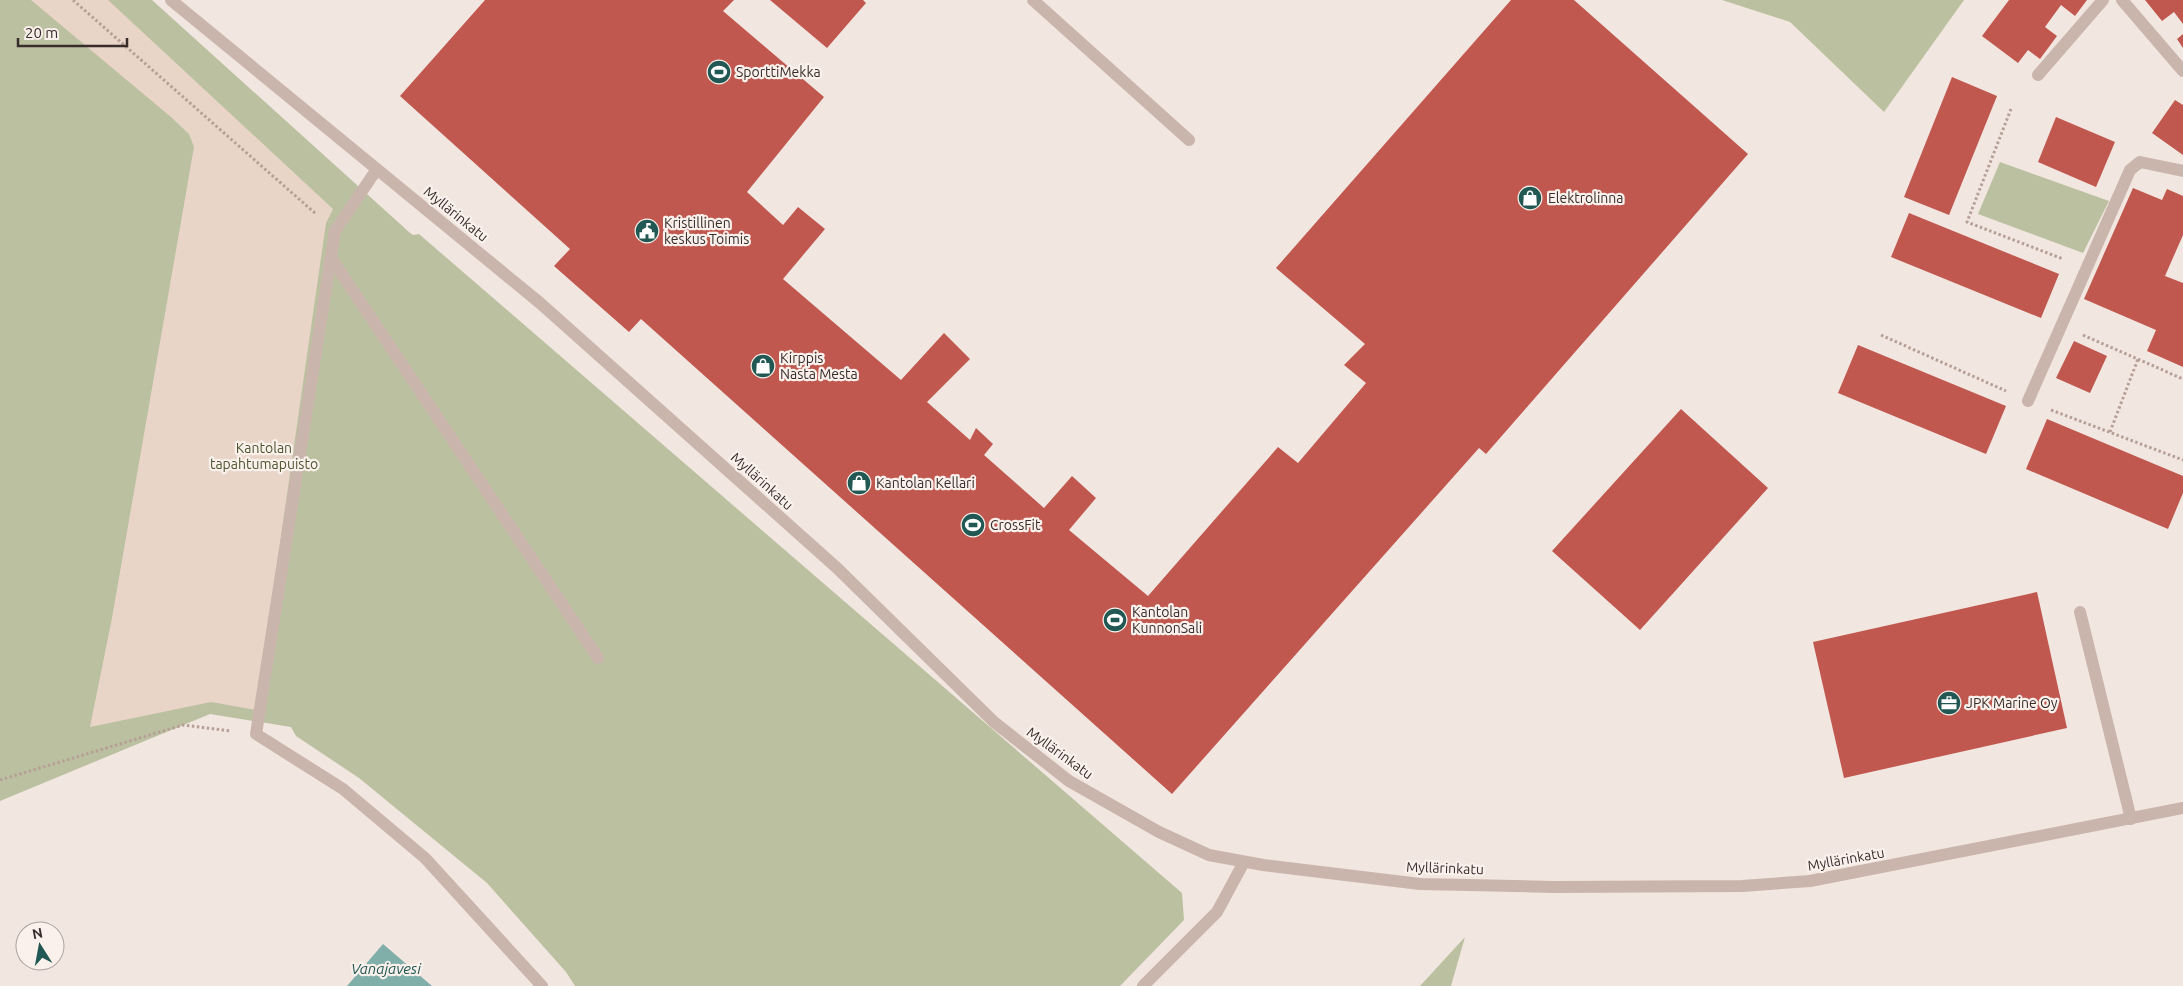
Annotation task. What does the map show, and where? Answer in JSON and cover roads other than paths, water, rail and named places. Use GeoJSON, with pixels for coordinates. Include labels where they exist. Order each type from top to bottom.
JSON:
{"type":"FeatureCollection","features":[{"type":"Feature","properties":{"kind":"street","name":"Myllärinkatu"},"geometry":{"type":"LineString","coordinates":[[171,0],[540,303],[830,562],[1002,728],[1068,781],[1159,832],[1209,855],[1244,862],[1420,884],[1554,887],[1742,886],[1810,881],[2183,808]]}},
{"type":"Feature","properties":{"kind":"street"},"geometry":{"type":"LineString","coordinates":[[1033,0],[1189,140]]}},
{"type":"Feature","properties":{"kind":"street"},"geometry":{"type":"LineString","coordinates":[[2038,75],[2103,0]]}},
{"type":"Feature","properties":{"kind":"street"},"geometry":{"type":"LineString","coordinates":[[2122,0],[2183,71]]}},
{"type":"Feature","properties":{"kind":"street"},"geometry":{"type":"LineString","coordinates":[[2028,401],[2130,170],[2140,162],[2183,171]]}},
{"type":"Feature","properties":{"kind":"street"},"geometry":{"type":"LineString","coordinates":[[377,169],[335,232],[256,734],[343,789],[425,858],[542,986]]}},
{"type":"Feature","properties":{"kind":"street"},"geometry":{"type":"LineString","coordinates":[[331,258],[598,658]]}},
{"type":"Feature","properties":{"kind":"street"},"geometry":{"type":"LineString","coordinates":[[2080,612],[2131,819]]}},
{"type":"Feature","properties":{"kind":"street"},"geometry":{"type":"LineString","coordinates":[[1143,986],[1217,912],[1244,862]]}},
{"type":"Feature","properties":{"kind":"water","name":"Vanajavesi"},"geometry":{"type":"Polygon","coordinates":[[[383,944],[432,986],[347,986],[383,944]]]}},
{"type":"Feature","properties":{"kind":"place","name":"SporttiMekka"},"geometry":{"type":"Point","coordinates":[719,72]}},
{"type":"Feature","properties":{"kind":"place","name":"Elektrolinna"},"geometry":{"type":"Point","coordinates":[1530,198]}},
{"type":"Feature","properties":{"kind":"place","name":"Kristillinen keskus Toimis"},"geometry":{"type":"Point","coordinates":[647,231]}},
{"type":"Feature","properties":{"kind":"place","name":"Kirppis Nasta Mesta"},"geometry":{"type":"Point","coordinates":[763,366]}},
{"type":"Feature","properties":{"kind":"place","name":"Kantolan Kellari"},"geometry":{"type":"Point","coordinates":[859,483]}},
{"type":"Feature","properties":{"kind":"place","name":"CrossFit"},"geometry":{"type":"Point","coordinates":[973,525]}},
{"type":"Feature","properties":{"kind":"place","name":"Kantolan KunnonSali"},"geometry":{"type":"Point","coordinates":[1115,620]}},
{"type":"Feature","properties":{"kind":"place","name":"JPK Marine Oy"},"geometry":{"type":"Point","coordinates":[1949,703]}},
{"type":"Feature","properties":{"kind":"park label","name":"Kantolan tapahtumapuisto"},"geometry":{"type":"Point","coordinates":[264,456]}}]}
